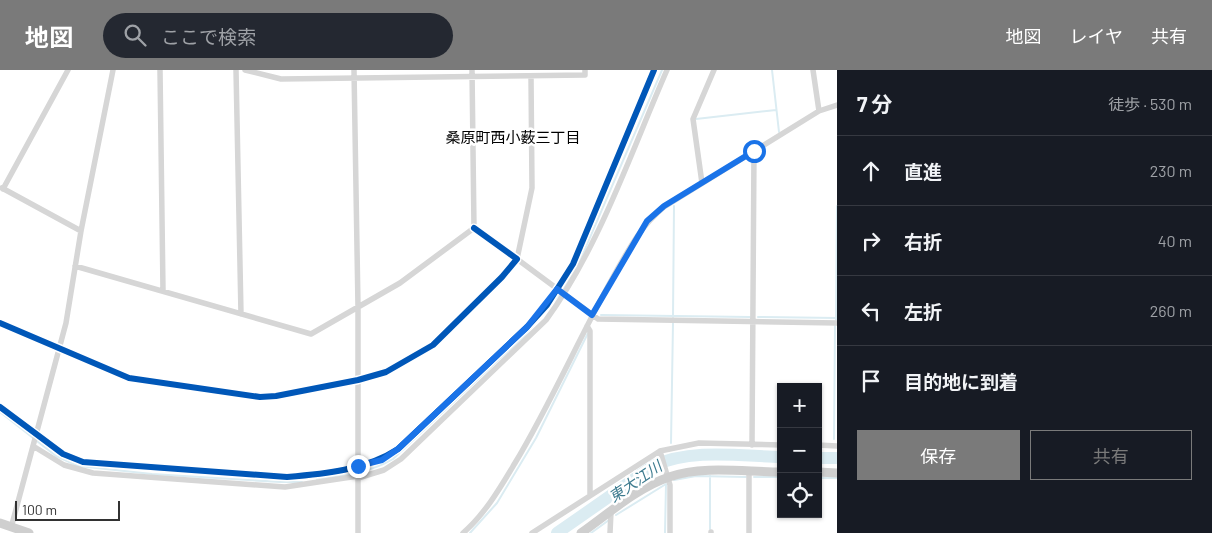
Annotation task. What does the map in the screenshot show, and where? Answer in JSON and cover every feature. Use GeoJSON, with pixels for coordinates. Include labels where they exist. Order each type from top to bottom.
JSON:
{"type":"FeatureCollection","features":[{"type":"Feature","properties":{"kind":"street"},"geometry":{"type":"LineString","coordinates":[[68,70],[2,188],[81,231]]}},
{"type":"Feature","properties":{"kind":"street"},"geometry":{"type":"LineString","coordinates":[[11,528],[66,323],[81,231],[113,70]]}},
{"type":"Feature","properties":{"kind":"street"},"geometry":{"type":"LineString","coordinates":[[160,70],[163,291]]}},
{"type":"Feature","properties":{"kind":"street"},"geometry":{"type":"LineString","coordinates":[[236,70],[240,314]]}},
{"type":"Feature","properties":{"kind":"street"},"geometry":{"type":"LineString","coordinates":[[245,70],[282,79],[354,79],[472,73],[531,76],[585,75],[585,70]]}},
{"type":"Feature","properties":{"kind":"street"},"geometry":{"type":"LineString","coordinates":[[354,70],[358,307],[358,533]]}},
{"type":"Feature","properties":{"kind":"street"},"geometry":{"type":"LineString","coordinates":[[0,407],[63,454],[82,462],[286,478],[384,470],[401,459],[546,320],[561,292],[589,228],[654,70]]}},
{"type":"Feature","properties":{"kind":"street"},"geometry":{"type":"LineString","coordinates":[[34,445],[64,466],[93,474],[273,486],[303,486],[358,473],[382,460],[398,449],[527,327],[561,292],[585,260],[667,70]]}},
{"type":"Feature","properties":{"kind":"street"},"geometry":{"type":"LineString","coordinates":[[702,183],[693,119],[714,70]]}},
{"type":"Feature","properties":{"kind":"street"},"geometry":{"type":"LineString","coordinates":[[813,70],[819,111]]}},
{"type":"Feature","properties":{"kind":"street"},"geometry":{"type":"LineString","coordinates":[[472,73],[474,228]]}},
{"type":"Feature","properties":{"kind":"street"},"geometry":{"type":"LineString","coordinates":[[0,323],[59,350],[128,378],[260,398],[358,380],[386,372],[433,345],[502,277],[516,259],[532,188],[531,76]]}},
{"type":"Feature","properties":{"kind":"street"},"geometry":{"type":"LineString","coordinates":[[463,533],[476,522],[533,433],[592,315],[647,221],[664,206],[819,111],[837,105]]}},
{"type":"Feature","properties":{"kind":"street"},"geometry":{"type":"LineString","coordinates":[[752,444],[754,151]]}},
{"type":"Feature","properties":{"kind":"street"},"geometry":{"type":"LineString","coordinates":[[75,266],[311,334],[400,283],[474,228]]}},
{"type":"Feature","properties":{"kind":"street"},"geometry":{"type":"LineString","coordinates":[[474,228],[598,320],[837,323]]}},
{"type":"Feature","properties":{"kind":"street"},"geometry":{"type":"LineString","coordinates":[[587,326],[590,331],[590,494]]}},
{"type":"Feature","properties":{"kind":"street"},"geometry":{"type":"LineString","coordinates":[[532,533],[590,494],[660,452],[699,443],[777,445]]}},
{"type":"Feature","properties":{"kind":"street"},"geometry":{"type":"LineString","coordinates":[[822,445],[837,446]]}},
{"type":"Feature","properties":{"kind":"street"},"geometry":{"type":"LineString","coordinates":[[660,452],[668,474],[670,533]]}},
{"type":"Feature","properties":{"kind":"street"},"geometry":{"type":"LineString","coordinates":[[581,533],[668,474],[701,471],[777,472]]}},
{"type":"Feature","properties":{"kind":"street"},"geometry":{"type":"LineString","coordinates":[[749,533],[750,472]]}},
{"type":"Feature","properties":{"kind":"street"},"geometry":{"type":"LineString","coordinates":[[822,472],[837,473]]}},
{"type":"Feature","properties":{"kind":"street"},"geometry":{"type":"LineString","coordinates":[[610,512],[610,533]]}},
{"type":"Feature","properties":{"kind":"street"},"geometry":{"type":"LineString","coordinates":[[0,523],[29,533]]}},
{"type":"Feature","properties":{"kind":"waterway"},"geometry":{"type":"LineString","coordinates":[[563,290],[582,256],[662,70]]}},
{"type":"Feature","properties":{"kind":"waterway"},"geometry":{"type":"LineString","coordinates":[[772,70],[779,132]]}},
{"type":"Feature","properties":{"kind":"waterway"},"geometry":{"type":"LineString","coordinates":[[696,119],[776,110]]}},
{"type":"Feature","properties":{"kind":"waterway"},"geometry":{"type":"LineString","coordinates":[[673,317],[674,206]]}},
{"type":"Feature","properties":{"kind":"waterway"},"geometry":{"type":"LineString","coordinates":[[836,320],[837,206]]}},
{"type":"Feature","properties":{"kind":"waterway"},"geometry":{"type":"LineString","coordinates":[[317,479],[366,470],[393,459],[524,336],[560,293]]}},
{"type":"Feature","properties":{"kind":"waterway"},"geometry":{"type":"LineString","coordinates":[[601,315],[750,317]]}},
{"type":"Feature","properties":{"kind":"waterway"},"geometry":{"type":"LineString","coordinates":[[758,317],[837,318]]}},
{"type":"Feature","properties":{"kind":"waterway"},"geometry":{"type":"LineString","coordinates":[[671,443],[673,323]]}},
{"type":"Feature","properties":{"kind":"waterway"},"geometry":{"type":"LineString","coordinates":[[834,439],[835,326]]}},
{"type":"Feature","properties":{"kind":"waterway"},"geometry":{"type":"LineString","coordinates":[[470,533],[497,503],[536,438],[588,333]]}},
{"type":"Feature","properties":{"kind":"waterway"},"geometry":{"type":"LineString","coordinates":[[0,412],[56,456],[78,466],[152,474],[302,482]]}},
{"type":"Feature","properties":{"kind":"waterway","name":"東大江川"},"geometry":{"type":"LineString","coordinates":[[557,533],[653,466],[668,460],[716,454],[777,457]]}},
{"type":"Feature","properties":{"kind":"waterway","name":"東大江川"},"geometry":{"type":"LineString","coordinates":[[822,458],[837,458]]}},
{"type":"Feature","properties":{"kind":"waterway"},"geometry":{"type":"LineString","coordinates":[[674,480],[696,476],[746,477]]}},
{"type":"Feature","properties":{"kind":"waterway"},"geometry":{"type":"LineString","coordinates":[[710,476],[710,529]]}},
{"type":"Feature","properties":{"kind":"waterway"},"geometry":{"type":"LineString","coordinates":[[754,477],[777,477]]}},
{"type":"Feature","properties":{"kind":"waterway"},"geometry":{"type":"LineString","coordinates":[[822,478],[837,478]]}},
{"type":"Feature","properties":{"kind":"waterway"},"geometry":{"type":"LineString","coordinates":[[616,515],[666,484],[665,533]]}},
{"type":"Feature","properties":{"kind":"waterway"},"geometry":{"type":"LineString","coordinates":[[591,533],[609,520]]}},
{"type":"Feature","properties":{"kind":"cycle path"},"geometry":{"type":"LineString","coordinates":[[0,407],[63,454],[83,462],[287,477],[344,470],[386,456],[398,449],[527,327],[547,305],[573,264],[654,70]]}},
{"type":"Feature","properties":{"kind":"cycle path"},"geometry":{"type":"LineString","coordinates":[[0,323],[129,378],[260,397],[276,396],[358,380],[386,372],[433,345],[502,277],[517,259],[474,228]]}},
{"type":"Feature","properties":{"kind":"district","name":"桑原町西小薮三丁目"},"geometry":{"type":"Point","coordinates":[513,137]}},
{"type":"Feature","properties":{"kind":"route"},"geometry":{"type":"LineString","coordinates":[[358,466],[382,460],[398,449],[527,327],[547,305],[557,289],[592,315],[647,221],[664,206],[754,151]]}}]}
